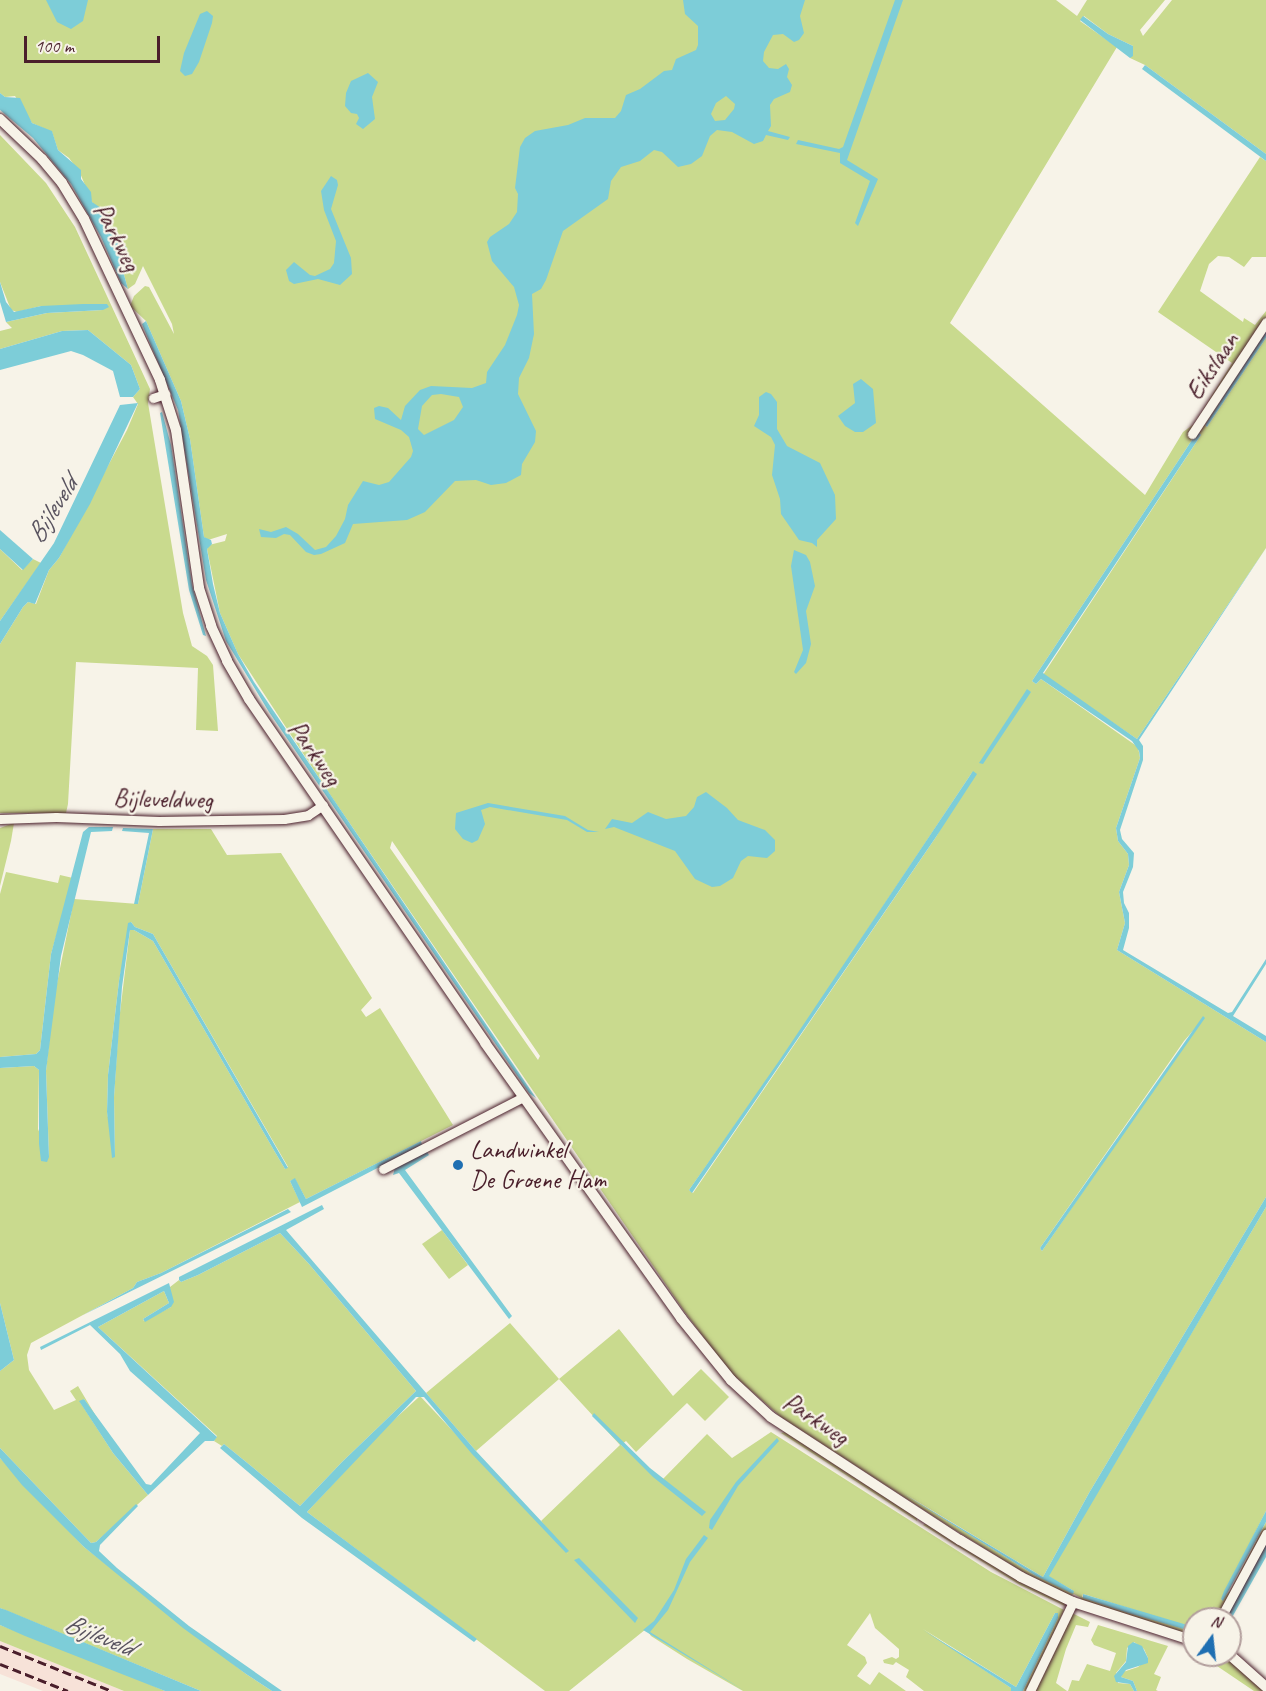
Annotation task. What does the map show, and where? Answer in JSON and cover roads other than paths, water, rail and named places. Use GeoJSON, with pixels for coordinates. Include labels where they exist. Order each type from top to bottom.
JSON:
{"type":"FeatureCollection","features":[{"type":"Feature","properties":{"kind":"street","name":"Parkweg"},"geometry":{"type":"LineString","coordinates":[[0,119],[42,159],[62,183],[84,219],[165,394],[176,430],[199,588],[212,626],[249,699],[523,1098],[681,1318],[731,1380],[751,1400],[784,1425],[960,1540],[1021,1577],[1073,1602],[1182,1637]]}},
{"type":"Feature","properties":{"kind":"street","name":"Eikslaan"},"geometry":{"type":"LineString","coordinates":[[1192,434],[1266,322]]}},
{"type":"Feature","properties":{"kind":"street"},"geometry":{"type":"LineString","coordinates":[[153,398],[165,394]]}},
{"type":"Feature","properties":{"kind":"street","name":"Bijleveldweg"},"geometry":{"type":"LineString","coordinates":[[0,819],[56,817],[159,821],[284,819],[308,815],[323,805]]}},
{"type":"Feature","properties":{"kind":"street"},"geometry":{"type":"LineString","coordinates":[[383,1169],[523,1098]]}},
{"type":"Feature","properties":{"kind":"street"},"geometry":{"type":"LineString","coordinates":[[1226,1607],[1266,1534]]}},
{"type":"Feature","properties":{"kind":"street"},"geometry":{"type":"LineString","coordinates":[[1030,1691],[1073,1602]]}},
{"type":"Feature","properties":{"kind":"street"},"geometry":{"type":"LineString","coordinates":[[1242,1666],[1266,1687]]}},
{"type":"Feature","properties":{"kind":"water"},"geometry":{"type":"Polygon","coordinates":[[[46,0],[88,0],[83,21],[71,29],[57,22],[46,0]]]}},
{"type":"Feature","properties":{"kind":"water"},"geometry":{"type":"Polygon","coordinates":[[[683,0],[805,0],[800,16],[804,33],[799,40],[794,42],[783,34],[773,35],[764,52],[763,61],[769,68],[778,69],[786,64],[789,69],[787,77],[792,85],[790,92],[774,99],[770,105],[771,126],[768,131],[790,137],[788,140],[766,135],[763,141],[754,144],[732,132],[717,130],[710,136],[702,156],[691,164],[678,167],[662,152],[654,150],[640,161],[621,167],[611,181],[608,199],[563,231],[546,280],[541,289],[532,294],[534,334],[529,358],[519,378],[518,394],[536,431],[535,442],[522,464],[521,475],[506,483],[491,485],[476,480],[455,481],[425,512],[407,520],[353,524],[345,543],[321,554],[314,555],[306,552],[290,535],[284,534],[276,538],[261,537],[259,529],[271,532],[286,527],[298,534],[315,550],[326,547],[336,536],[345,519],[348,505],[363,481],[379,485],[389,482],[411,457],[413,451],[409,437],[401,430],[375,419],[374,408],[379,406],[388,408],[401,420],[405,406],[420,390],[431,386],[472,388],[486,383],[487,372],[505,345],[519,305],[514,287],[492,261],[487,242],[490,237],[509,224],[517,212],[518,194],[515,188],[520,147],[525,138],[535,131],[568,125],[585,118],[615,118],[621,111],[626,95],[640,89],[664,71],[672,70],[676,59],[696,50],[698,26],[685,14],[683,0]],[[726,96],[716,103],[711,114],[715,121],[725,120],[734,109],[735,104],[726,96]],[[432,395],[422,406],[418,429],[424,435],[454,420],[463,407],[459,397],[432,395]]]}},
{"type":"Feature","properties":{"kind":"water"},"geometry":{"type":"Polygon","coordinates":[[[895,0],[903,0],[847,160],[878,179],[858,226],[855,223],[870,181],[840,163],[840,153],[796,144],[798,140],[839,149],[843,147],[895,0]]]}},
{"type":"Feature","properties":{"kind":"water"},"geometry":{"type":"Polygon","coordinates":[[[207,11],[213,16],[212,23],[199,62],[192,74],[185,76],[180,71],[184,53],[200,14],[207,11]]]}},
{"type":"Feature","properties":{"kind":"water"},"geometry":{"type":"Polygon","coordinates":[[[1083,16],[1108,34],[1133,46],[1133,56],[1130,58],[1080,20],[1083,16]]]}},
{"type":"Feature","properties":{"kind":"water"},"geometry":{"type":"Polygon","coordinates":[[[1145,65],[1266,154],[1266,161],[1142,69],[1145,65]]]}},
{"type":"Feature","properties":{"kind":"water"},"geometry":{"type":"Polygon","coordinates":[[[368,73],[378,82],[372,97],[375,119],[363,129],[356,124],[359,118],[357,114],[351,113],[345,106],[346,93],[351,81],[368,73]]]}},
{"type":"Feature","properties":{"kind":"water"},"geometry":{"type":"Polygon","coordinates":[[[0,93],[5,97],[20,98],[32,123],[52,131],[58,150],[81,170],[81,179],[91,192],[92,202],[104,210],[110,230],[127,248],[127,255],[121,264],[128,289],[121,283],[101,237],[71,184],[33,138],[0,110],[0,93]]]}},
{"type":"Feature","properties":{"kind":"water"},"geometry":{"type":"Polygon","coordinates":[[[331,176],[337,180],[338,185],[331,209],[351,258],[352,274],[340,285],[318,279],[294,284],[289,281],[286,270],[294,262],[310,275],[315,276],[330,269],[334,263],[336,241],[324,210],[321,191],[331,176]]]}},
{"type":"Feature","properties":{"kind":"water"},"geometry":{"type":"Polygon","coordinates":[[[0,282],[6,302],[14,312],[41,306],[107,304],[109,307],[103,310],[47,313],[6,322],[0,302],[0,282]]]}},
{"type":"Feature","properties":{"kind":"water"},"geometry":{"type":"Polygon","coordinates":[[[146,321],[181,401],[190,439],[204,537],[211,540],[212,544],[207,549],[213,584],[220,613],[238,654],[254,682],[536,1098],[529,1093],[269,712],[226,641],[206,580],[178,410],[142,324],[146,321]]]}},
{"type":"Feature","properties":{"kind":"water"},"geometry":{"type":"Polygon","coordinates":[[[88,330],[131,365],[140,389],[133,397],[120,397],[113,371],[71,351],[0,370],[0,349],[62,331],[88,330]]]}},
{"type":"Feature","properties":{"kind":"water"},"geometry":{"type":"Polygon","coordinates":[[[1266,330],[1266,338],[1207,427],[1205,425],[1266,330]]]}},
{"type":"Feature","properties":{"kind":"water"},"geometry":{"type":"Polygon","coordinates":[[[861,379],[873,389],[876,423],[863,432],[855,432],[845,426],[838,416],[855,403],[853,384],[861,379]]]}},
{"type":"Feature","properties":{"kind":"water"},"geometry":{"type":"Polygon","coordinates":[[[766,392],[771,394],[777,402],[777,429],[787,446],[820,463],[835,495],[836,519],[817,540],[817,547],[812,543],[799,540],[781,514],[780,499],[772,475],[775,445],[771,437],[754,426],[759,415],[759,397],[766,392]]]}},
{"type":"Feature","properties":{"kind":"water"},"geometry":{"type":"Polygon","coordinates":[[[138,403],[90,504],[59,558],[49,570],[35,604],[28,602],[23,607],[0,644],[0,621],[54,543],[120,405],[138,403]]]}},
{"type":"Feature","properties":{"kind":"water"},"geometry":{"type":"Polygon","coordinates":[[[162,412],[171,445],[192,585],[206,636],[203,635],[189,590],[160,413],[162,412]]]}},
{"type":"Feature","properties":{"kind":"water"},"geometry":{"type":"Polygon","coordinates":[[[1198,431],[1201,435],[1043,673],[1137,739],[1266,548],[1139,740],[1143,746],[1143,760],[1120,830],[1122,839],[1134,853],[1133,867],[1123,892],[1124,903],[1129,913],[1129,928],[1123,950],[1228,1013],[1232,1012],[1266,959],[1266,964],[1233,1016],[1266,1036],[1266,1042],[1117,950],[1125,923],[1119,892],[1129,865],[1128,854],[1118,841],[1116,828],[1140,758],[1139,751],[1132,741],[1041,679],[1036,684],[1032,681],[1198,431]]]}},
{"type":"Feature","properties":{"kind":"water"},"geometry":{"type":"Polygon","coordinates":[[[0,530],[33,559],[23,570],[0,549],[0,530]]]}},
{"type":"Feature","properties":{"kind":"water"},"geometry":{"type":"Polygon","coordinates":[[[794,550],[806,555],[810,562],[815,586],[806,611],[811,644],[806,663],[796,674],[794,672],[803,650],[791,566],[794,550]]]}},
{"type":"Feature","properties":{"kind":"water"},"geometry":{"type":"Polygon","coordinates":[[[1027,689],[1031,692],[983,764],[979,763],[1027,689]]]}},
{"type":"Feature","properties":{"kind":"water"},"geometry":{"type":"Polygon","coordinates":[[[973,771],[977,774],[936,837],[692,1193],[689,1190],[779,1061],[973,771]]]}},
{"type":"Feature","properties":{"kind":"water"},"geometry":{"type":"Polygon","coordinates":[[[706,792],[738,820],[765,830],[775,840],[775,851],[767,858],[748,856],[741,861],[733,878],[720,886],[712,887],[695,879],[675,851],[614,827],[605,829],[612,819],[632,823],[648,812],[666,819],[686,816],[694,807],[697,797],[706,792]]]}},
{"type":"Feature","properties":{"kind":"water"},"geometry":{"type":"Polygon","coordinates":[[[488,803],[565,816],[588,830],[599,832],[587,832],[567,820],[490,807],[481,810],[485,824],[478,840],[472,843],[463,839],[455,829],[456,813],[488,803]]]}},
{"type":"Feature","properties":{"kind":"water"},"geometry":{"type":"Polygon","coordinates":[[[89,827],[113,827],[112,831],[91,832],[61,956],[46,1071],[49,1157],[47,1162],[41,1161],[39,1144],[39,1070],[34,1066],[0,1068],[0,1057],[36,1054],[40,1050],[51,954],[83,832],[89,827]]]}},
{"type":"Feature","properties":{"kind":"water"},"geometry":{"type":"Polygon","coordinates":[[[123,828],[153,829],[138,904],[134,904],[149,833],[122,831],[123,828]]]}},
{"type":"Feature","properties":{"kind":"water"},"geometry":{"type":"Polygon","coordinates":[[[131,922],[135,927],[153,934],[288,1168],[285,1169],[153,941],[134,930],[130,930],[122,987],[114,1097],[115,1157],[112,1158],[107,1112],[108,1075],[119,981],[128,923],[131,922]]]}},
{"type":"Feature","properties":{"kind":"water"},"geometry":{"type":"Polygon","coordinates":[[[1203,1016],[1205,1018],[1042,1251],[1040,1248],[1203,1016]]]}},
{"type":"Feature","properties":{"kind":"water"},"geometry":{"type":"Polygon","coordinates":[[[421,1141],[422,1145],[302,1207],[290,1181],[295,1178],[306,1199],[421,1141]]]}},
{"type":"Feature","properties":{"kind":"water"},"geometry":{"type":"Polygon","coordinates":[[[427,1152],[429,1155],[405,1170],[512,1316],[509,1319],[399,1173],[393,1175],[395,1168],[427,1152]]]}},
{"type":"Feature","properties":{"kind":"water"},"geometry":{"type":"Polygon","coordinates":[[[1266,1197],[1266,1207],[1049,1576],[1074,1591],[1073,1594],[1036,1576],[902,1493],[1043,1577],[1089,1493],[1266,1197]]]}},
{"type":"Feature","properties":{"kind":"water"},"geometry":{"type":"Polygon","coordinates":[[[322,1205],[324,1209],[286,1230],[476,1451],[569,1551],[566,1553],[472,1454],[424,1397],[416,1397],[307,1512],[477,1639],[474,1642],[302,1518],[220,1448],[224,1444],[300,1506],[416,1391],[280,1233],[198,1275],[181,1282],[179,1280],[179,1277],[322,1205]]]}},
{"type":"Feature","properties":{"kind":"water"},"geometry":{"type":"Polygon","coordinates":[[[288,1209],[291,1212],[83,1315],[133,1288],[137,1282],[161,1273],[288,1209]]]}},
{"type":"Feature","properties":{"kind":"water"},"geometry":{"type":"Polygon","coordinates":[[[169,1283],[174,1302],[171,1307],[145,1322],[143,1319],[169,1303],[164,1291],[98,1327],[217,1437],[214,1441],[205,1441],[148,1495],[113,1453],[79,1401],[84,1399],[146,1484],[151,1485],[200,1433],[130,1371],[120,1354],[90,1325],[41,1350],[40,1347],[169,1283]]]}},
{"type":"Feature","properties":{"kind":"water"},"geometry":{"type":"Polygon","coordinates":[[[0,1303],[14,1360],[0,1371],[0,1303]]]}},
{"type":"Feature","properties":{"kind":"water"},"geometry":{"type":"Polygon","coordinates":[[[594,1413],[650,1468],[706,1512],[702,1516],[653,1477],[592,1416],[594,1413]]]}},
{"type":"Feature","properties":{"kind":"water"},"geometry":{"type":"Polygon","coordinates":[[[777,1438],[779,1441],[738,1486],[712,1530],[709,1528],[710,1520],[736,1482],[777,1438]]]}},
{"type":"Feature","properties":{"kind":"water"},"geometry":{"type":"Polygon","coordinates":[[[0,1448],[91,1543],[96,1542],[136,1504],[138,1506],[100,1545],[99,1551],[189,1626],[282,1691],[272,1691],[246,1674],[183,1628],[84,1547],[22,1485],[0,1458],[0,1448]]]}},
{"type":"Feature","properties":{"kind":"water"},"geometry":{"type":"Polygon","coordinates":[[[1266,1511],[1266,1522],[1223,1601],[1221,1599],[1224,1591],[1266,1511]]]}},
{"type":"Feature","properties":{"kind":"water"},"geometry":{"type":"Polygon","coordinates":[[[704,1535],[708,1538],[690,1562],[668,1610],[650,1632],[745,1691],[643,1630],[654,1621],[674,1590],[686,1559],[704,1535]]]}},
{"type":"Feature","properties":{"kind":"water"},"geometry":{"type":"Polygon","coordinates":[[[1266,1543],[1266,1557],[1238,1607],[1231,1607],[1266,1543]]]}},
{"type":"Feature","properties":{"kind":"water"},"geometry":{"type":"Polygon","coordinates":[[[579,1558],[638,1618],[635,1623],[574,1560],[579,1558]]]}},
{"type":"Feature","properties":{"kind":"water"},"geometry":{"type":"Polygon","coordinates":[[[1083,1594],[1182,1623],[1182,1629],[1128,1613],[1083,1598],[1083,1594]]]}},
{"type":"Feature","properties":{"kind":"water"},"geometry":{"type":"Polygon","coordinates":[[[0,1608],[201,1691],[165,1691],[25,1636],[0,1625],[0,1608]]]}},
{"type":"Feature","properties":{"kind":"water"},"geometry":{"type":"Polygon","coordinates":[[[1055,1613],[1058,1613],[1058,1618],[1023,1691],[1011,1691],[1011,1688],[923,1630],[1016,1687],[1055,1613]]]}},
{"type":"Feature","properties":{"kind":"water"},"geometry":{"type":"Polygon","coordinates":[[[1133,1642],[1142,1646],[1148,1663],[1126,1670],[1121,1677],[1133,1681],[1137,1691],[1134,1691],[1130,1684],[1116,1682],[1114,1676],[1126,1662],[1128,1646],[1133,1642]]]}},
{"type":"Feature","properties":{"kind":"railway"},"geometry":{"type":"LineString","coordinates":[[0,1646],[112,1691]]}},
{"type":"Feature","properties":{"kind":"railway"},"geometry":{"type":"LineString","coordinates":[[0,1664],[68,1691]]}},
{"type":"Feature","properties":{"kind":"place","name":"Landwinkel De Groene Ham"},"geometry":{"type":"Point","coordinates":[458,1165]}},
{"type":"Feature","properties":{"kind":"water label","name":"Bijleveld"},"geometry":{"type":"Point","coordinates":[52,510]}},
{"type":"Feature","properties":{"kind":"water label","name":"Bijleveld"},"geometry":{"type":"Point","coordinates":[99,1635]}}]}
